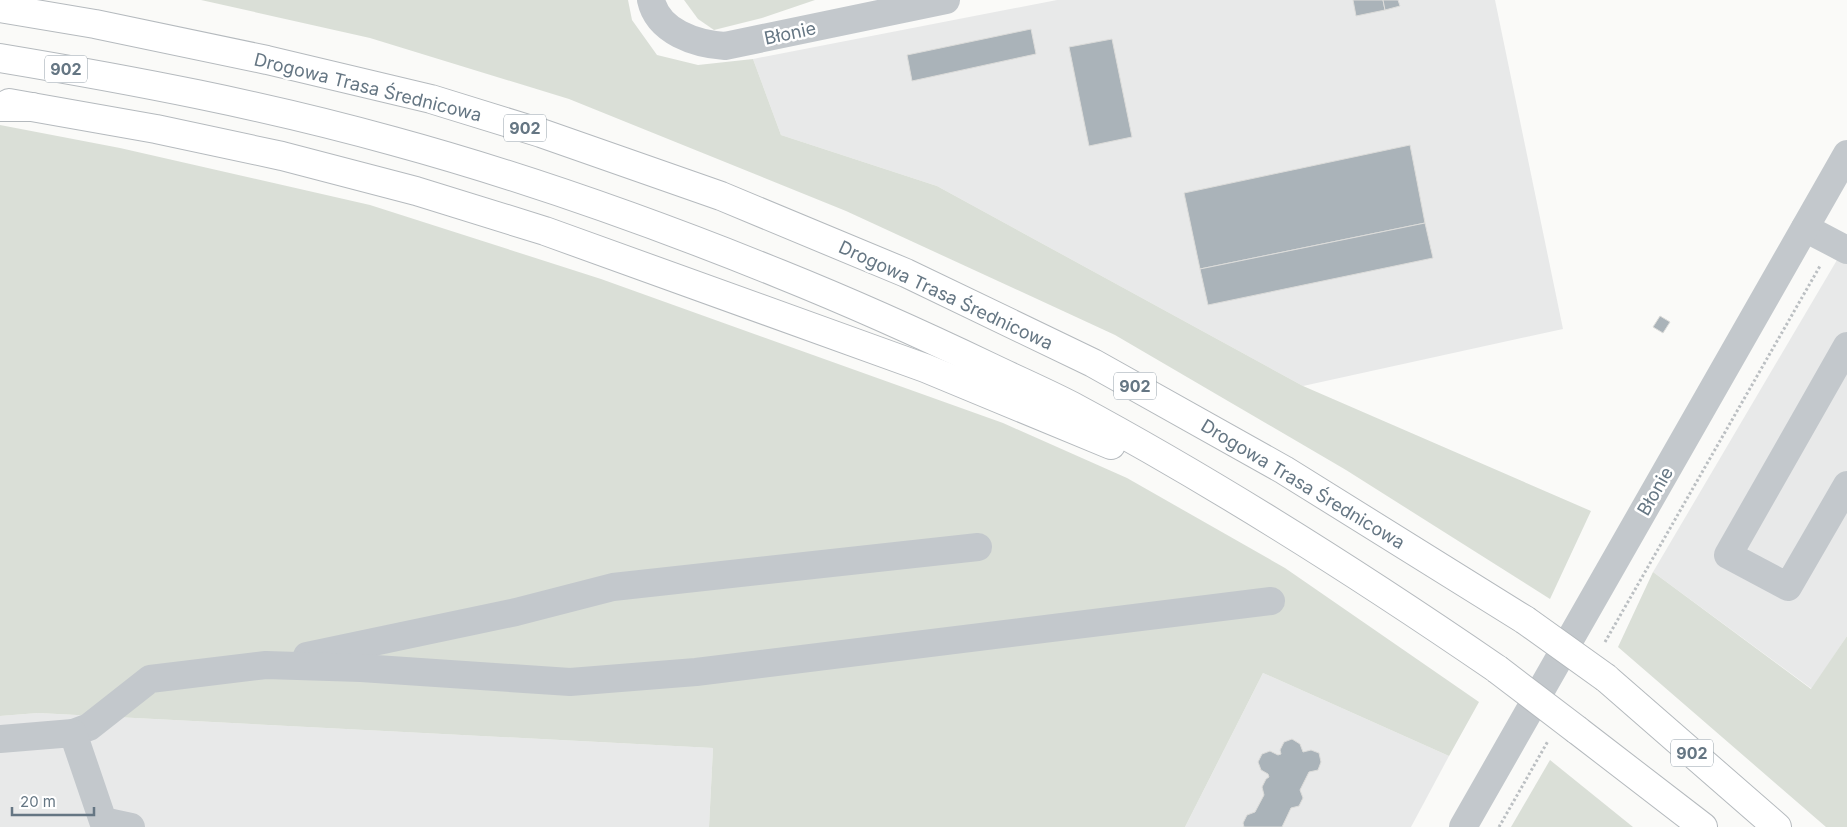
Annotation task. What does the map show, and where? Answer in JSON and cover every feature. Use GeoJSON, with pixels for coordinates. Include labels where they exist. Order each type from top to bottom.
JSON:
{"type":"FeatureCollection","features":[{"type":"Feature","properties":{"kind":"main road","name":"Drogowa Trasa Średnicowa"},"geometry":{"type":"LineString","coordinates":[[0,8],[95,24],[267,60],[431,100],[541,133],[721,196],[906,273],[1093,363],[1284,470],[1525,620],[1606,678],[1777,827]]}},
{"type":"Feature","properties":{"kind":"main road","name":"902"},"geometry":{"type":"LineString","coordinates":[[0,58],[133,80],[272,111],[393,141],[540,186],[685,236],[920,333],[1069,405],[1223,492],[1400,602],[1497,669],[1564,732],[1703,827]]}},
{"type":"Feature","properties":{"kind":"main road"},"geometry":{"type":"LineString","coordinates":[[0,102],[156,129],[282,156],[416,191],[545,231],[926,368],[1223,492]]}},
{"type":"Feature","properties":{"kind":"main road"},"geometry":{"type":"LineString","coordinates":[[0,107],[32,107]]}},
{"type":"Feature","properties":{"kind":"street","name":"Błonie"},"geometry":{"type":"LineString","coordinates":[[652,0],[658,17],[665,26],[701,43],[725,46],[946,0]]}},
{"type":"Feature","properties":{"kind":"street","name":"Błonie"},"geometry":{"type":"LineString","coordinates":[[1463,827],[1847,154]]}},
{"type":"Feature","properties":{"kind":"street"},"geometry":{"type":"LineString","coordinates":[[1805,228],[1840,246]]}},
{"type":"Feature","properties":{"kind":"street"},"geometry":{"type":"LineString","coordinates":[[1847,346],[1728,555],[1788,587],[1847,485]]}},
{"type":"Feature","properties":{"kind":"street"},"geometry":{"type":"LineString","coordinates":[[0,739],[72,733],[89,727],[150,679],[266,665],[516,612],[613,587],[978,547]]}},
{"type":"Feature","properties":{"kind":"street"},"geometry":{"type":"LineString","coordinates":[[266,665],[362,668],[570,682],[706,671],[1271,601]]}},
{"type":"Feature","properties":{"kind":"street"},"geometry":{"type":"LineString","coordinates":[[72,733],[104,824],[131,827]]}},
{"type":"Feature","properties":{"kind":"path"},"geometry":{"type":"LineString","coordinates":[[1600,650],[1840,246]]}},
{"type":"Feature","properties":{"kind":"path"},"geometry":{"type":"LineString","coordinates":[[1498,827],[1564,732]]}},
{"type":"Feature","properties":{"kind":"shaded area"},"geometry":{"type":"Polygon","coordinates":[[[201,0],[628,0],[632,20],[657,55],[698,65],[753,59],[781,135],[937,186],[1303,386],[1591,511],[1550,599],[1346,470],[1115,335],[846,211],[569,99],[370,38],[201,0]]]}},
{"type":"Feature","properties":{"kind":"shaded area"},"geometry":{"type":"Polygon","coordinates":[[[684,0],[815,0],[762,18],[714,30],[698,19],[684,0]]]}},
{"type":"Feature","properties":{"kind":"shaded area"},"geometry":{"type":"Polygon","coordinates":[[[1057,0],[1495,0],[1563,329],[1303,386],[937,186],[781,135],[753,59],[1057,0]]]}},
{"type":"Feature","properties":{"kind":"shaded area"},"geometry":{"type":"Polygon","coordinates":[[[0,125],[120,148],[370,205],[601,279],[1003,423],[1127,478],[1285,568],[1479,702],[1449,756],[1263,673],[1185,827],[709,827],[713,748],[38,713],[0,716],[0,125]]]}},
{"type":"Feature","properties":{"kind":"shaded area"},"geometry":{"type":"Polygon","coordinates":[[[1847,243],[1847,636],[1812,689],[1653,572],[1847,243]]]}},
{"type":"Feature","properties":{"kind":"shaded area"},"geometry":{"type":"Polygon","coordinates":[[[1653,572],[1811,689],[1847,636],[1847,827],[1826,827],[1618,647],[1653,572]]]}},
{"type":"Feature","properties":{"kind":"shaded area"},"geometry":{"type":"Polygon","coordinates":[[[1263,673],[1449,756],[1411,827],[1185,827],[1263,673]]]}},
{"type":"Feature","properties":{"kind":"shaded area"},"geometry":{"type":"Polygon","coordinates":[[[38,713],[713,748],[709,827],[0,827],[0,716],[38,713]]]}},
{"type":"Feature","properties":{"kind":"shaded area"},"geometry":{"type":"Polygon","coordinates":[[[1550,760],[1633,827],[1511,827],[1550,760]]]}},
{"type":"Feature","properties":{"kind":"building"},"geometry":{"type":"Polygon","coordinates":[[[1353,0],[1383,0],[1385,10],[1356,16],[1353,0]]]}},
{"type":"Feature","properties":{"kind":"building"},"geometry":{"type":"Polygon","coordinates":[[[1383,0],[1398,0],[1400,6],[1385,10],[1383,0]]]}},
{"type":"Feature","properties":{"kind":"building"},"geometry":{"type":"Polygon","coordinates":[[[1031,29],[1036,54],[912,81],[907,55],[1031,29]]]}},
{"type":"Feature","properties":{"kind":"building"},"geometry":{"type":"Polygon","coordinates":[[[1112,39],[1132,137],[1089,146],[1069,47],[1112,39]]]}},
{"type":"Feature","properties":{"kind":"building"},"geometry":{"type":"Polygon","coordinates":[[[1410,145],[1425,223],[1200,269],[1184,193],[1410,145]]]}},
{"type":"Feature","properties":{"kind":"building"},"geometry":{"type":"Polygon","coordinates":[[[1425,223],[1433,258],[1208,305],[1200,269],[1425,223]]]}},
{"type":"Feature","properties":{"kind":"building"},"geometry":{"type":"Polygon","coordinates":[[[1660,316],[1670,322],[1663,333],[1653,327],[1660,316]]]}},
{"type":"Feature","properties":{"kind":"building"},"geometry":{"type":"Polygon","coordinates":[[[1292,739],[1300,744],[1303,752],[1311,750],[1319,753],[1321,762],[1318,770],[1309,772],[1300,790],[1303,798],[1299,806],[1291,808],[1282,827],[1244,827],[1243,823],[1247,815],[1255,812],[1264,795],[1262,787],[1269,777],[1268,774],[1261,770],[1258,762],[1262,754],[1270,751],[1278,755],[1281,754],[1280,750],[1284,742],[1292,739]]]}}]}
